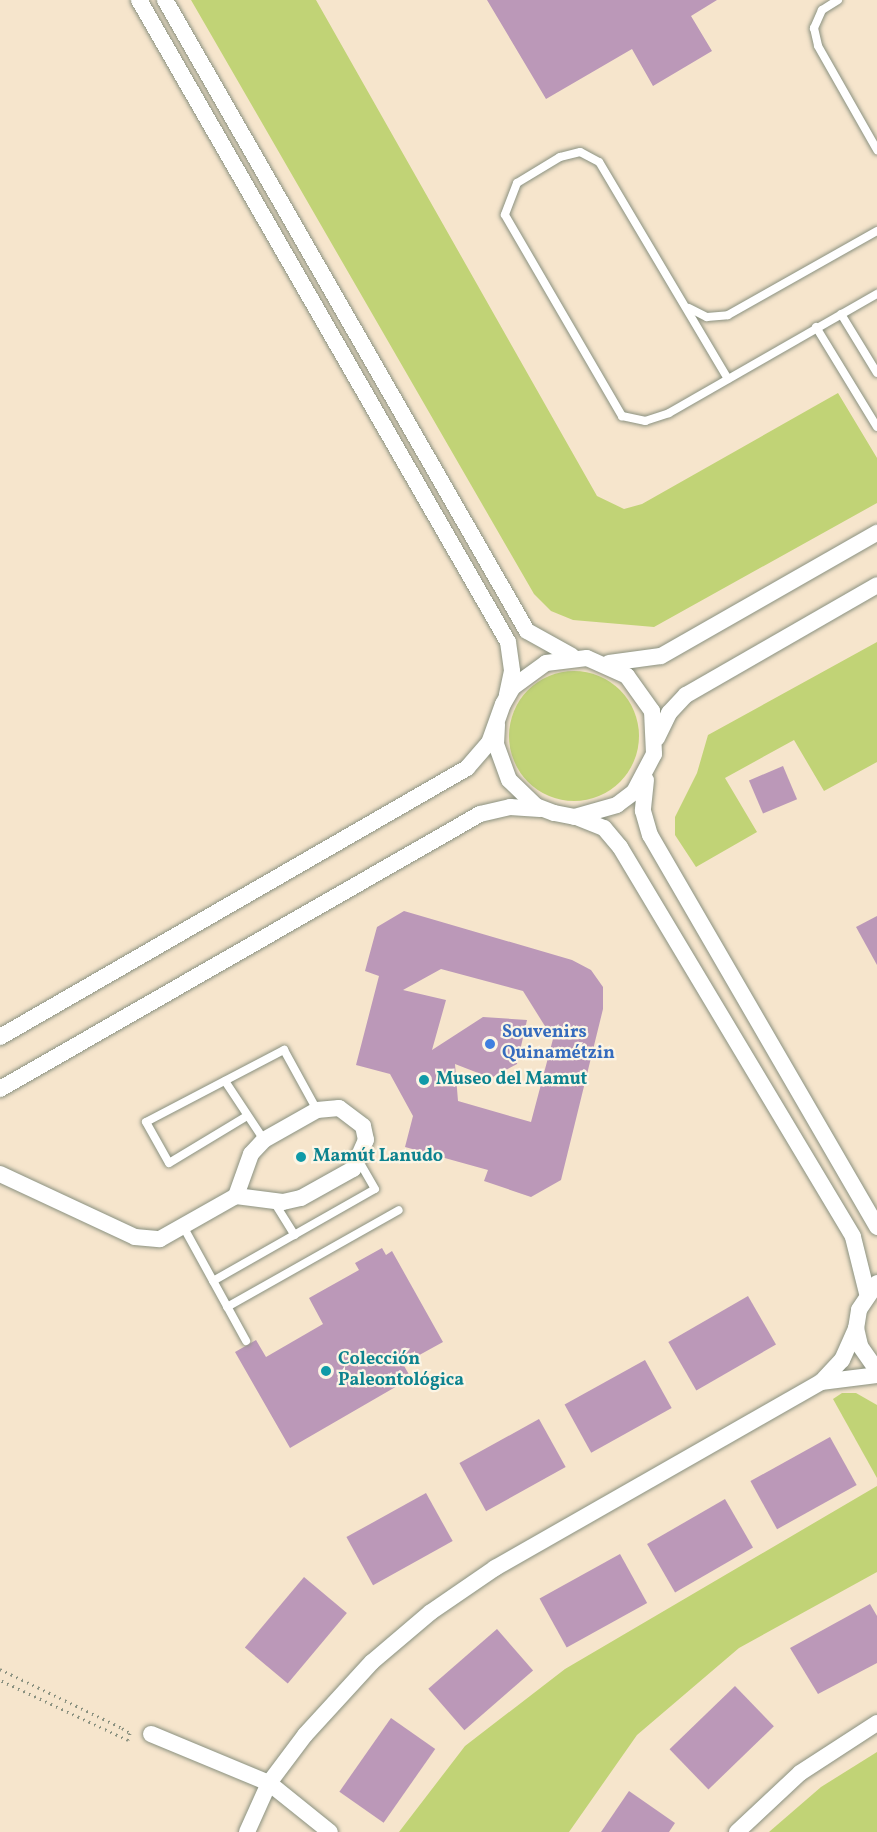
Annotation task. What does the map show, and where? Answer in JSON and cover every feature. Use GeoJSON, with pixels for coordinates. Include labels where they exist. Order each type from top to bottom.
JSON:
{"type":"FeatureCollection","features":[{"type":"Feature","properties":{"kind":"street"},"geometry":{"type":"LineString","coordinates":[[0,1036],[467,768],[489,744],[512,671],[508,642],[139,0]]}},
{"type":"Feature","properties":{"kind":"street"},"geometry":{"type":"LineString","coordinates":[[165,0],[527,631],[552,649],[608,663],[661,656],[877,533]]}},
{"type":"Feature","properties":{"kind":"street"},"geometry":{"type":"LineString","coordinates":[[877,585],[686,695],[664,721],[647,774],[643,811],[650,835],[877,1227]]}},
{"type":"Feature","properties":{"kind":"street"},"geometry":{"type":"LineString","coordinates":[[503,705],[513,687],[546,663],[587,658]]}},
{"type":"Feature","properties":{"kind":"street"},"geometry":{"type":"LineString","coordinates":[[608,663],[642,692],[654,722],[654,754]]}},
{"type":"Feature","properties":{"kind":"street"},"geometry":{"type":"LineString","coordinates":[[497,724],[500,762],[508,780],[536,806],[554,813]]}},
{"type":"Feature","properties":{"kind":"street"},"geometry":{"type":"LineString","coordinates":[[576,817],[617,805],[647,774]]}},
{"type":"Feature","properties":{"kind":"street"},"geometry":{"type":"LineString","coordinates":[[0,1089],[480,814],[525,807],[576,817],[604,828],[620,847],[853,1237],[872,1288],[842,1360],[821,1382],[495,1568],[431,1612],[345,1690],[269,1783],[247,1832]]}},
{"type":"Feature","properties":{"kind":"street"},"geometry":{"type":"LineString","coordinates":[[0,1174],[135,1237],[160,1239],[184,1228],[236,1196],[251,1154],[264,1140],[317,1110],[339,1108],[363,1126],[366,1140],[352,1169],[301,1198],[274,1201],[236,1196]]}},
{"type":"Feature","properties":{"kind":"street"},"geometry":{"type":"LineString","coordinates":[[856,1328],[860,1346],[877,1370]]}},
{"type":"Feature","properties":{"kind":"street"},"geometry":{"type":"LineString","coordinates":[[821,1382],[877,1375]]}},
{"type":"Feature","properties":{"kind":"street"},"geometry":{"type":"LineString","coordinates":[[737,1832],[800,1773],[877,1723]]}},
{"type":"Feature","properties":{"kind":"street"},"geometry":{"type":"LineString","coordinates":[[151,1734],[269,1783],[330,1832]]}},
{"type":"Feature","properties":{"kind":"lane"},"geometry":{"type":"LineString","coordinates":[[838,0],[822,10],[814,28],[818,46],[877,150]]}},
{"type":"Feature","properties":{"kind":"lane"},"geometry":{"type":"LineString","coordinates":[[728,379],[689,307],[599,162],[580,152],[560,157],[517,183],[505,215],[622,416],[645,421],[669,413],[877,294]]}},
{"type":"Feature","properties":{"kind":"lane"},"geometry":{"type":"LineString","coordinates":[[689,307],[707,317],[728,315],[877,231]]}},
{"type":"Feature","properties":{"kind":"lane"},"geometry":{"type":"LineString","coordinates":[[841,314],[877,373]]}},
{"type":"Feature","properties":{"kind":"lane"},"geometry":{"type":"LineString","coordinates":[[816,327],[877,427]]}},
{"type":"Feature","properties":{"kind":"lane"},"geometry":{"type":"LineString","coordinates":[[248,1116],[169,1164],[146,1122],[284,1050],[317,1110]]}},
{"type":"Feature","properties":{"kind":"lane"},"geometry":{"type":"LineString","coordinates":[[225,1080],[264,1140]]}},
{"type":"Feature","properties":{"kind":"lane"},"geometry":{"type":"LineString","coordinates":[[213,1281],[375,1189],[358,1160]]}},
{"type":"Feature","properties":{"kind":"lane"},"geometry":{"type":"LineString","coordinates":[[274,1201],[295,1235]]}},
{"type":"Feature","properties":{"kind":"lane"},"geometry":{"type":"LineString","coordinates":[[227,1307],[399,1210]]}},
{"type":"Feature","properties":{"kind":"lane"},"geometry":{"type":"LineString","coordinates":[[184,1228],[246,1341]]}},
{"type":"Feature","properties":{"kind":"path"},"geometry":{"type":"LineString","coordinates":[[0,1669],[17,1681],[130,1733],[128,1740],[0,1680]]}},
{"type":"Feature","properties":{"kind":"path"},"geometry":{"type":"LineString","coordinates":[[13,1686],[17,1681]]}},
{"type":"Feature","properties":{"kind":"path"},"geometry":{"type":"LineString","coordinates":[[78,1717],[80,1710]]}},
{"type":"Feature","properties":{"kind":"green space"},"geometry":{"type":"Polygon","coordinates":[[[191,0],[316,0],[597,496],[624,509],[642,504],[838,393],[877,458],[877,503],[654,627],[573,620],[551,611],[534,594],[191,0]]]}},
{"type":"Feature","properties":{"kind":"green space"},"geometry":{"type":"Polygon","coordinates":[[[877,642],[877,762],[824,791],[794,740],[725,778],[757,832],[696,867],[675,835],[675,817],[697,773],[708,735],[877,642]]]}},
{"type":"Feature","properties":{"kind":"green space"},"geometry":{"type":"Polygon","coordinates":[[[574,671],[599,676],[620,690],[634,711],[639,736],[634,761],[620,782],[599,796],[574,801],[549,796],[528,782],[514,761],[509,736],[514,711],[528,690],[549,676],[574,671]]]}},
{"type":"Feature","properties":{"kind":"green space"},"geometry":{"type":"Polygon","coordinates":[[[842,1393],[856,1393],[877,1405],[877,1478],[833,1399],[842,1393]]]}},
{"type":"Feature","properties":{"kind":"green space"},"geometry":{"type":"Polygon","coordinates":[[[877,1486],[877,1572],[739,1648],[637,1735],[569,1832],[399,1832],[465,1746],[565,1669],[877,1486]]]}},
{"type":"Feature","properties":{"kind":"green space"},"geometry":{"type":"Polygon","coordinates":[[[877,1752],[877,1832],[769,1832],[821,1787],[877,1752]]]}},
{"type":"Feature","properties":{"kind":"building"},"geometry":{"type":"Polygon","coordinates":[[[487,0],[717,0],[691,16],[712,51],[653,86],[632,49],[546,99],[487,0]]]}},
{"type":"Feature","properties":{"kind":"building"},"geometry":{"type":"Polygon","coordinates":[[[783,766],[797,799],[763,814],[749,780],[783,766]]]}},
{"type":"Feature","properties":{"kind":"building"},"geometry":{"type":"Polygon","coordinates":[[[404,911],[572,960],[591,970],[603,987],[603,1009],[561,1180],[531,1197],[484,1181],[488,1170],[405,1147],[413,1116],[390,1074],[356,1065],[379,976],[365,971],[377,927],[404,911]],[[441,969],[403,990],[446,1000],[432,1050],[483,1017],[527,1020],[517,1064],[491,1078],[455,1064],[458,1101],[531,1122],[553,1039],[523,991],[441,969]]]}},
{"type":"Feature","properties":{"kind":"building"},"geometry":{"type":"Polygon","coordinates":[[[877,916],[877,965],[856,927],[877,916]]]}},
{"type":"Feature","properties":{"kind":"building","name":"Colección Paleontológica"},"geometry":{"type":"Polygon","coordinates":[[[382,1248],[386,1255],[392,1251],[443,1342],[403,1364],[411,1378],[290,1448],[235,1352],[256,1340],[266,1357],[323,1324],[309,1298],[359,1270],[355,1263],[382,1248]]]}},
{"type":"Feature","properties":{"kind":"building"},"geometry":{"type":"Polygon","coordinates":[[[748,1296],[776,1344],[696,1390],[668,1342],[748,1296]]]}},
{"type":"Feature","properties":{"kind":"building"},"geometry":{"type":"Polygon","coordinates":[[[645,1360],[672,1408],[591,1453],[565,1405],[645,1360]]]}},
{"type":"Feature","properties":{"kind":"building"},"geometry":{"type":"Polygon","coordinates":[[[539,1419],[566,1467],[486,1511],[459,1463],[539,1419]]]}},
{"type":"Feature","properties":{"kind":"building"},"geometry":{"type":"Polygon","coordinates":[[[830,1437],[857,1485],[777,1529],[750,1481],[830,1437]]]}},
{"type":"Feature","properties":{"kind":"building"},"geometry":{"type":"Polygon","coordinates":[[[426,1493],[453,1541],[373,1585],[346,1537],[426,1493]]]}},
{"type":"Feature","properties":{"kind":"building"},"geometry":{"type":"Polygon","coordinates":[[[725,1499],[753,1547],[675,1592],[647,1544],[725,1499]]]}},
{"type":"Feature","properties":{"kind":"building"},"geometry":{"type":"Polygon","coordinates":[[[620,1554],[647,1603],[567,1648],[540,1599],[620,1554]]]}},
{"type":"Feature","properties":{"kind":"building"},"geometry":{"type":"Polygon","coordinates":[[[304,1577],[347,1613],[288,1683],[245,1647],[304,1577]]]}},
{"type":"Feature","properties":{"kind":"building"},"geometry":{"type":"Polygon","coordinates":[[[870,1604],[877,1616],[877,1663],[818,1694],[790,1648],[870,1604]]]}},
{"type":"Feature","properties":{"kind":"building"},"geometry":{"type":"Polygon","coordinates":[[[497,1629],[533,1671],[464,1730],[428,1689],[497,1629]]]}},
{"type":"Feature","properties":{"kind":"building"},"geometry":{"type":"Polygon","coordinates":[[[735,1686],[774,1726],[708,1789],[670,1749],[735,1686]]]}},
{"type":"Feature","properties":{"kind":"building"},"geometry":{"type":"Polygon","coordinates":[[[391,1718],[435,1749],[384,1823],[339,1792],[391,1718]]]}},
{"type":"Feature","properties":{"kind":"building"},"geometry":{"type":"Polygon","coordinates":[[[629,1791],[675,1823],[669,1832],[601,1832],[629,1791]]]}},
{"type":"Feature","properties":{"kind":"place","name":"Souvenirs Quinamétzin"},"geometry":{"type":"Point","coordinates":[490,1044]}},
{"type":"Feature","properties":{"kind":"place","name":"Museo del Mamut"},"geometry":{"type":"Point","coordinates":[424,1080]}},
{"type":"Feature","properties":{"kind":"place","name":"Mamút Lanudo"},"geometry":{"type":"Point","coordinates":[301,1157]}},
{"type":"Feature","properties":{"kind":"place","name":"Colección Paleontológica"},"geometry":{"type":"Point","coordinates":[326,1371]}}]}
